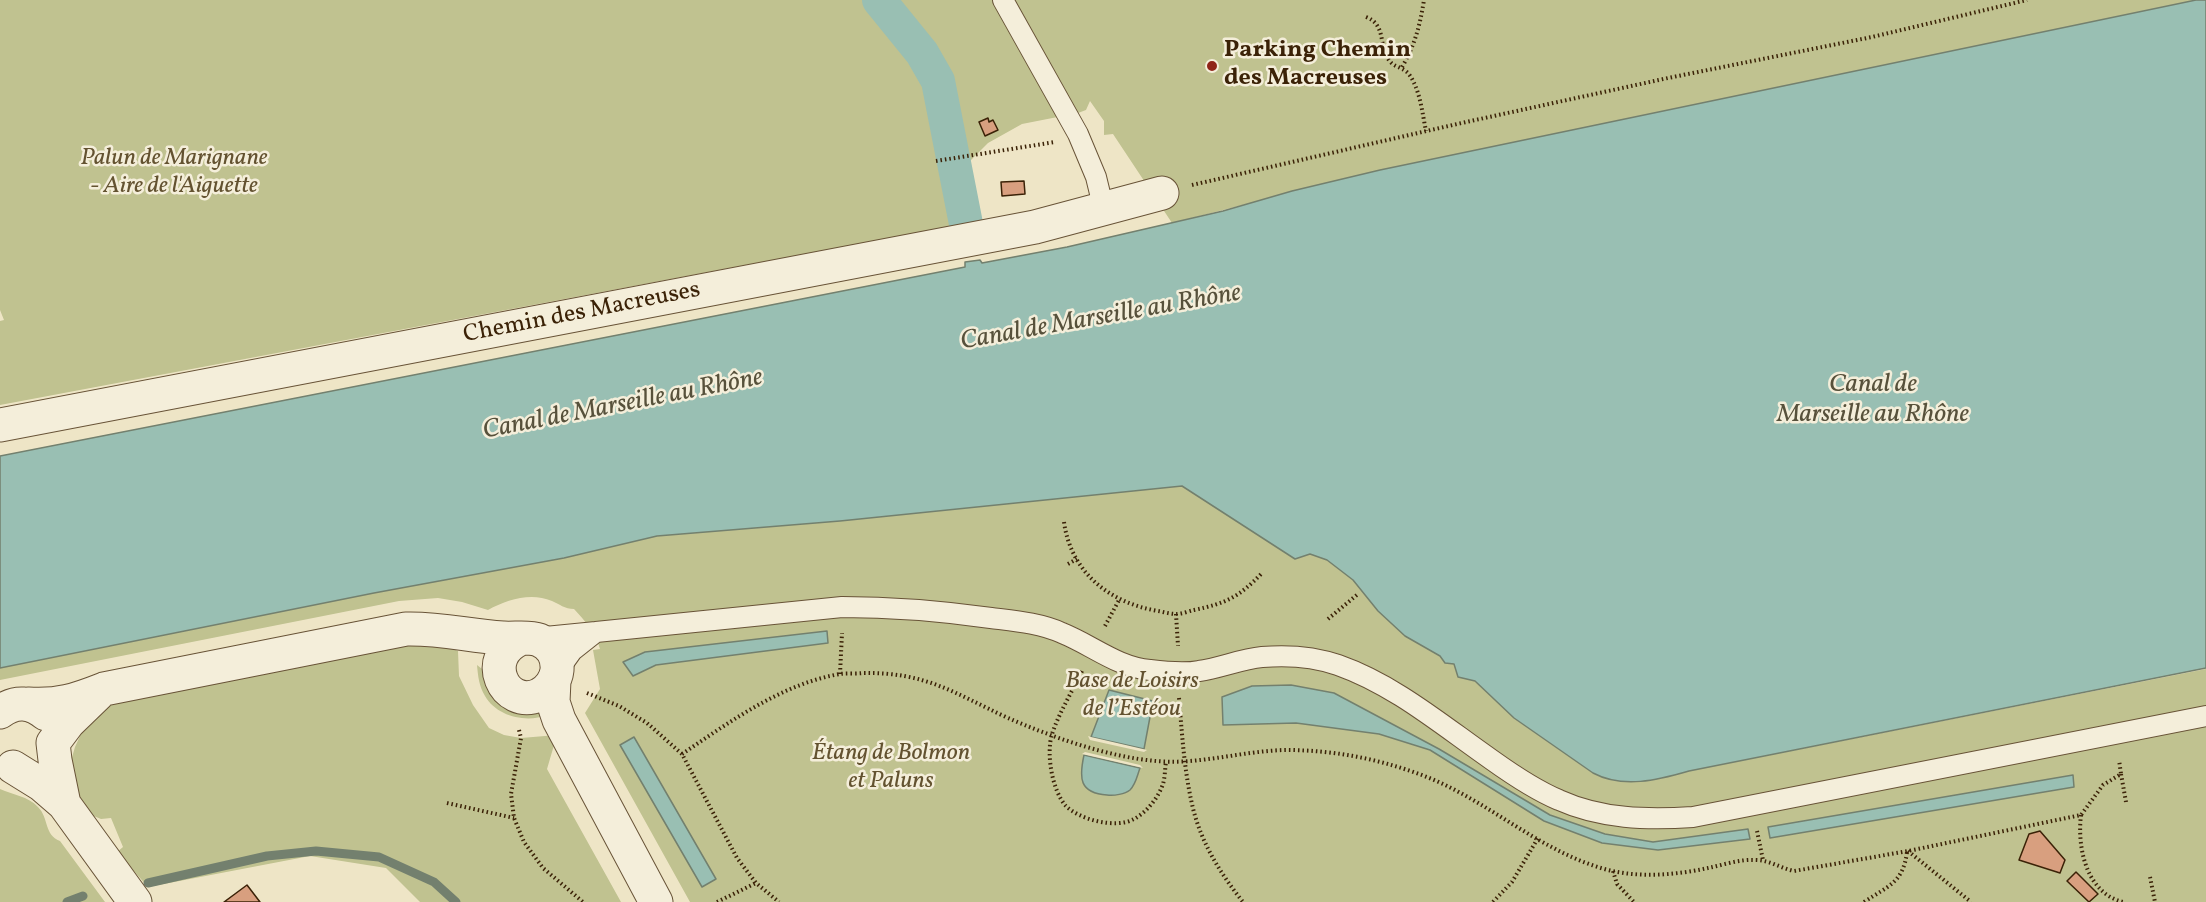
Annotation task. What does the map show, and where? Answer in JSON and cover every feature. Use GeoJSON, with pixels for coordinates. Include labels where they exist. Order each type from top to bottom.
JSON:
{"type":"FeatureCollection","features":[{"type":"Feature","properties":{"kind":"street","name":"Chemin des Macreuses"},"geometry":{"type":"LineString","coordinates":[[0,425],[1035,227],[1104,210],[1162,192]]}},
{"type":"Feature","properties":{"kind":"street"},"geometry":{"type":"LineString","coordinates":[[14,708],[72,702],[104,689],[406,628],[438,628],[501,638],[540,640],[549,646],[557,663],[553,702],[559,720],[656,902]]}},
{"type":"Feature","properties":{"kind":"street"},"geometry":{"type":"LineString","coordinates":[[438,628],[487,660],[514,694],[523,697],[541,694],[556,676]]}},
{"type":"Feature","properties":{"kind":"street"},"geometry":{"type":"LineString","coordinates":[[501,680],[498,670],[503,650],[511,643],[525,638]]}},
{"type":"Feature","properties":{"kind":"street"},"geometry":{"type":"LineString","coordinates":[[7,763],[24,768],[43,760],[68,723],[104,689]]}},
{"type":"Feature","properties":{"kind":"street"},"geometry":{"type":"LineString","coordinates":[[14,708],[46,714],[51,723],[55,760],[64,804]]}},
{"type":"Feature","properties":{"kind":"street"},"geometry":{"type":"LineString","coordinates":[[7,763],[42,785],[64,804],[135,902]]}},
{"type":"Feature","properties":{"kind":"lane"},"geometry":{"type":"LineString","coordinates":[[1003,0],[1078,134],[1096,177],[1104,210]]}},
{"type":"Feature","properties":{"kind":"lane"},"geometry":{"type":"LineString","coordinates":[[525,638],[842,608],[878,607],[941,612],[1033,624],[1063,633],[1119,663],[1146,670],[1176,673],[1199,671],[1261,657],[1297,657],[1335,664],[1369,677],[1519,778],[1558,800],[1619,817],[1658,819],[1715,813],[2206,716]]}},
{"type":"Feature","properties":{"kind":"lane"},"geometry":{"type":"LineString","coordinates":[[556,676],[572,651],[596,632]]}},
{"type":"Feature","properties":{"kind":"path"},"geometry":{"type":"LineString","coordinates":[[1401,67],[1412,50],[1420,28],[1424,0]]}},
{"type":"Feature","properties":{"kind":"path"},"geometry":{"type":"LineString","coordinates":[[1162,192],[1668,78],[1872,37],[2027,0]]}},
{"type":"Feature","properties":{"kind":"path"},"geometry":{"type":"LineString","coordinates":[[1366,17],[1374,20],[1381,30],[1387,59],[1392,64],[1401,67],[1413,80],[1426,131]]}},
{"type":"Feature","properties":{"kind":"path"},"geometry":{"type":"LineString","coordinates":[[936,161],[1047,145],[1078,134]]}},
{"type":"Feature","properties":{"kind":"path"},"geometry":{"type":"LineString","coordinates":[[1064,522],[1065,531],[1077,559],[1092,579],[1119,600],[1141,608],[1176,614],[1219,605],[1245,592],[1262,573]]}},
{"type":"Feature","properties":{"kind":"path"},"geometry":{"type":"LineString","coordinates":[[1068,564],[1077,559]]}},
{"type":"Feature","properties":{"kind":"path"},"geometry":{"type":"LineString","coordinates":[[1328,619],[1358,594]]}},
{"type":"Feature","properties":{"kind":"path"},"geometry":{"type":"LineString","coordinates":[[1102,632],[1119,600]]}},
{"type":"Feature","properties":{"kind":"path"},"geometry":{"type":"LineString","coordinates":[[1176,614],[1178,654]]}},
{"type":"Feature","properties":{"kind":"path"},"geometry":{"type":"LineString","coordinates":[[840,674],[842,632]]}},
{"type":"Feature","properties":{"kind":"path"},"geometry":{"type":"LineString","coordinates":[[1082,671],[1052,735],[1050,765],[1055,785],[1065,805],[1085,818],[1108,823],[1132,820],[1153,804],[1163,784],[1166,761]]}},
{"type":"Feature","properties":{"kind":"path"},"geometry":{"type":"LineString","coordinates":[[682,753],[752,709],[800,686],[840,674],[891,673],[930,681],[1010,718],[1071,742],[1155,761],[1285,750],[1352,754],[1420,775],[1484,805],[1581,862],[1613,871],[1658,875],[1691,872],[1750,860],[1763,860],[1794,872],[2081,815]]}},
{"type":"Feature","properties":{"kind":"path"},"geometry":{"type":"LineString","coordinates":[[586,692],[619,706],[647,723],[682,753],[737,858],[756,883],[779,902]]}},
{"type":"Feature","properties":{"kind":"path"},"geometry":{"type":"LineString","coordinates":[[1178,696],[1192,805],[1205,842],[1222,875],[1243,902]]}},
{"type":"Feature","properties":{"kind":"path"},"geometry":{"type":"LineString","coordinates":[[518,730],[521,738],[511,794],[514,818],[524,842],[543,868],[583,902]]}},
{"type":"Feature","properties":{"kind":"path"},"geometry":{"type":"LineString","coordinates":[[2118,755],[2126,802]]}},
{"type":"Feature","properties":{"kind":"path"},"geometry":{"type":"LineString","coordinates":[[2121,774],[2103,785],[2081,815],[2079,831],[2081,852],[2087,870],[2100,888],[2123,902]]}},
{"type":"Feature","properties":{"kind":"path"},"geometry":{"type":"LineString","coordinates":[[447,803],[514,818]]}},
{"type":"Feature","properties":{"kind":"path"},"geometry":{"type":"LineString","coordinates":[[1493,902],[1512,882],[1538,838]]}},
{"type":"Feature","properties":{"kind":"path"},"geometry":{"type":"LineString","coordinates":[[1760,845],[1763,860]]}},
{"type":"Feature","properties":{"kind":"path"},"geometry":{"type":"LineString","coordinates":[[1864,902],[1896,881],[1905,867],[1908,851]]}},
{"type":"Feature","properties":{"kind":"path"},"geometry":{"type":"LineString","coordinates":[[1908,851],[1971,902]]}},
{"type":"Feature","properties":{"kind":"path"},"geometry":{"type":"LineString","coordinates":[[1613,871],[1617,884],[1634,902]]}},
{"type":"Feature","properties":{"kind":"path"},"geometry":{"type":"LineString","coordinates":[[2150,877],[2154,902]]}},
{"type":"Feature","properties":{"kind":"path"},"geometry":{"type":"LineString","coordinates":[[717,902],[756,883]]}},
{"type":"Feature","properties":{"kind":"green space","name":"Palun de Marignane - Aire de l'Aiguette"},"geometry":{"type":"Polygon","coordinates":[[[0,0],[2196,0],[1380,170],[1172,223],[1113,134],[1104,135],[1104,121],[1090,101],[1086,110],[1078,113],[1022,124],[988,143],[968,163],[980,221],[0,405],[0,321],[4,320],[0,310],[0,0]]]}},
{"type":"Feature","properties":{"kind":"green space","name":"Base de Loisirs de l’Estéou"},"geometry":{"type":"Polygon","coordinates":[[[1182,486],[1242,525],[1327,560],[1353,580],[1378,611],[1405,636],[1454,664],[1458,677],[1475,680],[1514,718],[1593,773],[1616,781],[1653,780],[2206,669],[2206,902],[690,902],[585,713],[600,689],[593,650],[600,649],[596,638],[574,609],[544,598],[519,598],[488,610],[438,598],[399,601],[0,680],[0,668],[374,593],[564,558],[657,536],[840,521],[1182,486]]]}},
{"type":"Feature","properties":{"kind":"green space"},"geometry":{"type":"Polygon","coordinates":[[[418,640],[438,643],[458,651],[459,676],[473,705],[489,728],[504,735],[521,738],[557,735],[547,769],[621,902],[420,902],[386,868],[310,856],[148,887],[117,852],[123,847],[111,818],[101,819],[89,814],[78,803],[68,771],[75,747],[85,725],[109,704],[418,640]]]}},
{"type":"Feature","properties":{"kind":"green space"},"geometry":{"type":"Polygon","coordinates":[[[477,665],[534,710],[547,715],[522,718],[497,709],[483,692],[477,665]]]}},
{"type":"Feature","properties":{"kind":"green space"},"geometry":{"type":"Polygon","coordinates":[[[0,789],[25,798],[38,807],[51,835],[60,841],[105,902],[0,902],[0,789]]]}},
{"type":"Feature","properties":{"kind":"water","name":"Canal de Marseille au Rhône"},"geometry":{"type":"Polygon","coordinates":[[[2196,0],[2206,0],[2206,668],[1653,780],[1616,781],[1593,773],[1514,718],[1475,681],[1458,677],[1454,664],[1445,663],[1440,656],[1405,636],[1378,611],[1353,580],[1327,560],[1310,554],[1295,559],[1182,486],[840,521],[657,536],[564,558],[374,593],[0,668],[0,456],[965,267],[965,262],[980,260],[982,263],[1067,247],[1223,211],[1292,191],[1380,170],[2196,0]]]}},
{"type":"Feature","properties":{"kind":"water"},"geometry":{"type":"Polygon","coordinates":[[[827,631],[828,643],[656,665],[633,676],[623,662],[645,652],[827,631]]]}},
{"type":"Feature","properties":{"kind":"water"},"geometry":{"type":"Polygon","coordinates":[[[1291,685],[1334,693],[1439,749],[1550,815],[1605,834],[1653,842],[1748,829],[1750,839],[1658,850],[1602,843],[1544,821],[1430,750],[1379,734],[1296,723],[1223,725],[1222,697],[1252,686],[1291,685]]]}},
{"type":"Feature","properties":{"kind":"water"},"geometry":{"type":"Polygon","coordinates":[[[1109,690],[1153,701],[1144,749],[1091,737],[1109,690]]]}},
{"type":"Feature","properties":{"kind":"water"},"geometry":{"type":"Polygon","coordinates":[[[634,737],[716,879],[702,887],[620,745],[634,737]]]}},
{"type":"Feature","properties":{"kind":"water"},"geometry":{"type":"Polygon","coordinates":[[[1084,755],[1140,768],[1134,785],[1130,790],[1116,795],[1098,794],[1086,788],[1082,777],[1084,755]]]}},
{"type":"Feature","properties":{"kind":"water"},"geometry":{"type":"Polygon","coordinates":[[[2073,775],[2074,787],[1770,838],[1768,827],[2073,775]]]}},
{"type":"Feature","properties":{"kind":"pier"},"geometry":{"type":"Polygon","coordinates":[[[1088,736],[1147,750],[1144,752],[1090,740],[1088,736]]]}},
{"type":"Feature","properties":{"kind":"pier"},"geometry":{"type":"Polygon","coordinates":[[[1085,752],[1140,765],[1143,768],[1082,754],[1085,752]]]}},
{"type":"Feature","properties":{"kind":"building"},"geometry":{"type":"Polygon","coordinates":[[[988,118],[989,122],[993,120],[998,130],[985,136],[979,122],[988,118]]]}},
{"type":"Feature","properties":{"kind":"building"},"geometry":{"type":"Polygon","coordinates":[[[1024,181],[1025,194],[1002,196],[1001,182],[1024,181]]]}},
{"type":"Feature","properties":{"kind":"building"},"geometry":{"type":"Polygon","coordinates":[[[2040,831],[2065,860],[2060,873],[2019,860],[2029,834],[2040,831]]]}},
{"type":"Feature","properties":{"kind":"building"},"geometry":{"type":"Polygon","coordinates":[[[2076,872],[2098,894],[2089,902],[2067,881],[2076,872]]]}},
{"type":"Feature","properties":{"kind":"building"},"geometry":{"type":"Polygon","coordinates":[[[247,885],[260,902],[224,902],[247,885]]]}},
{"type":"Feature","properties":{"kind":"waterway"},"geometry":{"type":"LineString","coordinates":[[879,0],[922,53],[938,81],[966,224]]}},
{"type":"Feature","properties":{"kind":"waterway"},"geometry":{"type":"LineString","coordinates":[[148,883],[267,856],[316,851],[379,857],[434,882],[456,902]]}},
{"type":"Feature","properties":{"kind":"waterway"},"geometry":{"type":"LineString","coordinates":[[67,902],[83,896]]}},
{"type":"Feature","properties":{"kind":"place","name":"Parking Chemin des Macreuses"},"geometry":{"type":"Point","coordinates":[1212,66]}},
{"type":"Feature","properties":{"kind":"park label","name":"Étang de Bolmon et Paluns"},"geometry":{"type":"Point","coordinates":[891,769]}}]}
